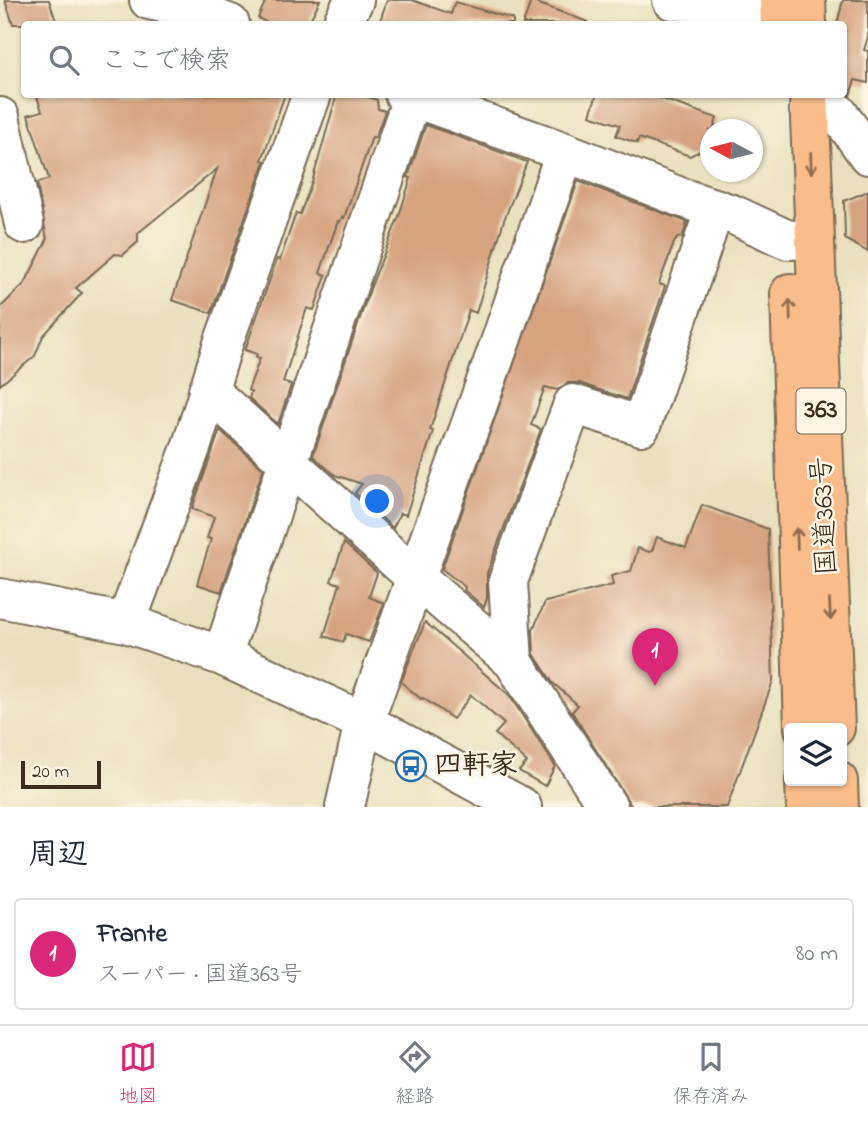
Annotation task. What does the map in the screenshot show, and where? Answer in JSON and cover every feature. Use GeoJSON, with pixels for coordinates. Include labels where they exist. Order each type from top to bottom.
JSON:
{"type":"FeatureCollection","features":[{"type":"Feature","properties":{"kind":"highway","name":"国道363号"},"geometry":{"type":"LineString","coordinates":[[800,100],[804,723]]}},
{"type":"Feature","properties":{"kind":"highway","name":"国道363号"},"geometry":{"type":"LineString","coordinates":[[801,240],[835,723]]}},
{"type":"Feature","properties":{"kind":"highway"},"geometry":{"type":"LineString","coordinates":[[805,786],[806,807]]}},
{"type":"Feature","properties":{"kind":"highway"},"geometry":{"type":"LineString","coordinates":[[838,786],[839,807]]}},
{"type":"Feature","properties":{"kind":"street"},"geometry":{"type":"LineString","coordinates":[[149,0],[191,4],[224,21]]}},
{"type":"Feature","properties":{"kind":"street"},"geometry":{"type":"LineString","coordinates":[[344,21],[354,0]]}},
{"type":"Feature","properties":{"kind":"street"},"geometry":{"type":"LineString","coordinates":[[672,0],[790,13]]}},
{"type":"Feature","properties":{"kind":"street"},"geometry":{"type":"LineString","coordinates":[[126,623],[192,445],[208,390],[311,98]]}},
{"type":"Feature","properties":{"kind":"street"},"geometry":{"type":"LineString","coordinates":[[222,656],[407,98]]}},
{"type":"Feature","properties":{"kind":"street"},"geometry":{"type":"LineString","coordinates":[[414,98],[801,240]]}},
{"type":"Feature","properties":{"kind":"street"},"geometry":{"type":"LineString","coordinates":[[800,100],[838,113],[868,155]]}},
{"type":"Feature","properties":{"kind":"street"},"geometry":{"type":"LineString","coordinates":[[1,122],[24,224]]}},
{"type":"Feature","properties":{"kind":"street"},"geometry":{"type":"LineString","coordinates":[[345,807],[364,722],[565,152]]}},
{"type":"Feature","properties":{"kind":"street"},"geometry":{"type":"LineString","coordinates":[[513,661],[508,581],[573,404],[641,426],[715,208]]}},
{"type":"Feature","properties":{"kind":"street"},"geometry":{"type":"LineString","coordinates":[[208,390],[416,579],[513,661],[608,807]]}},
{"type":"Feature","properties":{"kind":"street"},"geometry":{"type":"LineString","coordinates":[[0,598],[126,623],[222,656],[364,722],[522,807]]}},
{"type":"Feature","properties":{"kind":"building"},"geometry":{"type":"Polygon","coordinates":[[[5,0],[49,0],[56,21],[21,21],[21,24],[13,24],[5,0]]]}},
{"type":"Feature","properties":{"kind":"building"},"geometry":{"type":"Polygon","coordinates":[[[266,0],[320,0],[310,21],[264,21],[258,18],[266,0]]]}},
{"type":"Feature","properties":{"kind":"building"},"geometry":{"type":"Polygon","coordinates":[[[387,0],[412,0],[451,14],[455,2],[513,19],[513,21],[380,21],[387,0]]]}},
{"type":"Feature","properties":{"kind":"building"},"geometry":{"type":"Polygon","coordinates":[[[843,0],[868,0],[868,37],[864,50],[868,51],[868,83],[855,80],[850,95],[847,94],[847,21],[838,21],[843,0]]]}},
{"type":"Feature","properties":{"kind":"building"},"geometry":{"type":"Polygon","coordinates":[[[531,1],[585,21],[524,21],[531,1]]]}},
{"type":"Feature","properties":{"kind":"building"},"geometry":{"type":"Polygon","coordinates":[[[37,98],[284,98],[262,160],[265,161],[211,313],[172,300],[217,169],[138,233],[138,242],[123,255],[115,254],[76,288],[82,293],[43,336],[35,356],[0,385],[0,308],[25,283],[47,240],[37,183],[49,179],[28,115],[42,111],[37,98]]]}},
{"type":"Feature","properties":{"kind":"building"},"geometry":{"type":"Polygon","coordinates":[[[336,98],[377,100],[378,109],[385,111],[375,138],[372,137],[344,218],[338,221],[320,273],[326,275],[314,310],[307,308],[283,382],[291,385],[278,424],[249,398],[251,392],[248,390],[260,358],[256,357],[257,354],[245,350],[277,259],[280,260],[296,213],[300,214],[336,98]]]}},
{"type":"Feature","properties":{"kind":"building"},"geometry":{"type":"Polygon","coordinates":[[[596,98],[660,98],[717,118],[700,119],[700,151],[690,156],[639,138],[637,143],[616,136],[620,125],[590,115],[596,98]]]}},
{"type":"Feature","properties":{"kind":"building"},"geometry":{"type":"Polygon","coordinates":[[[426,125],[527,162],[504,220],[476,313],[469,310],[406,515],[400,513],[393,528],[355,493],[362,484],[335,475],[313,456],[370,289],[399,216],[411,178],[408,177],[426,125]]]}},
{"type":"Feature","properties":{"kind":"building"},"geometry":{"type":"Polygon","coordinates":[[[578,181],[687,222],[682,238],[678,237],[674,243],[659,284],[665,286],[627,399],[579,383],[568,383],[557,390],[545,387],[531,425],[541,429],[487,573],[487,598],[484,607],[442,569],[578,181]]]}},
{"type":"Feature","properties":{"kind":"building"},"geometry":{"type":"Polygon","coordinates":[[[868,191],[868,252],[845,239],[844,201],[868,191]]]}},
{"type":"Feature","properties":{"kind":"building"},"geometry":{"type":"Polygon","coordinates":[[[220,430],[263,469],[221,592],[197,584],[211,539],[207,538],[214,517],[192,509],[220,430]]]}},
{"type":"Feature","properties":{"kind":"building"},"geometry":{"type":"Polygon","coordinates":[[[702,505],[768,529],[773,681],[727,807],[632,807],[572,712],[578,705],[553,683],[534,654],[533,630],[545,602],[613,585],[611,576],[631,571],[638,548],[652,551],[657,537],[686,548],[702,505]]]}},
{"type":"Feature","properties":{"kind":"building"},"geometry":{"type":"Polygon","coordinates":[[[344,543],[377,573],[369,597],[384,603],[369,642],[346,634],[343,642],[324,636],[340,584],[331,581],[344,543]]]}},
{"type":"Feature","properties":{"kind":"building"},"geometry":{"type":"Polygon","coordinates":[[[425,622],[509,695],[555,766],[545,786],[519,771],[527,762],[495,734],[504,724],[471,695],[453,719],[421,699],[401,682],[425,622]]]}},
{"type":"Feature","properties":{"kind":"place","name":"Frante"},"geometry":{"type":"Point","coordinates":[655,686]}},
{"type":"Feature","properties":{"kind":"place","name":"四軒家"},"geometry":{"type":"Point","coordinates":[411,766]}}]}
